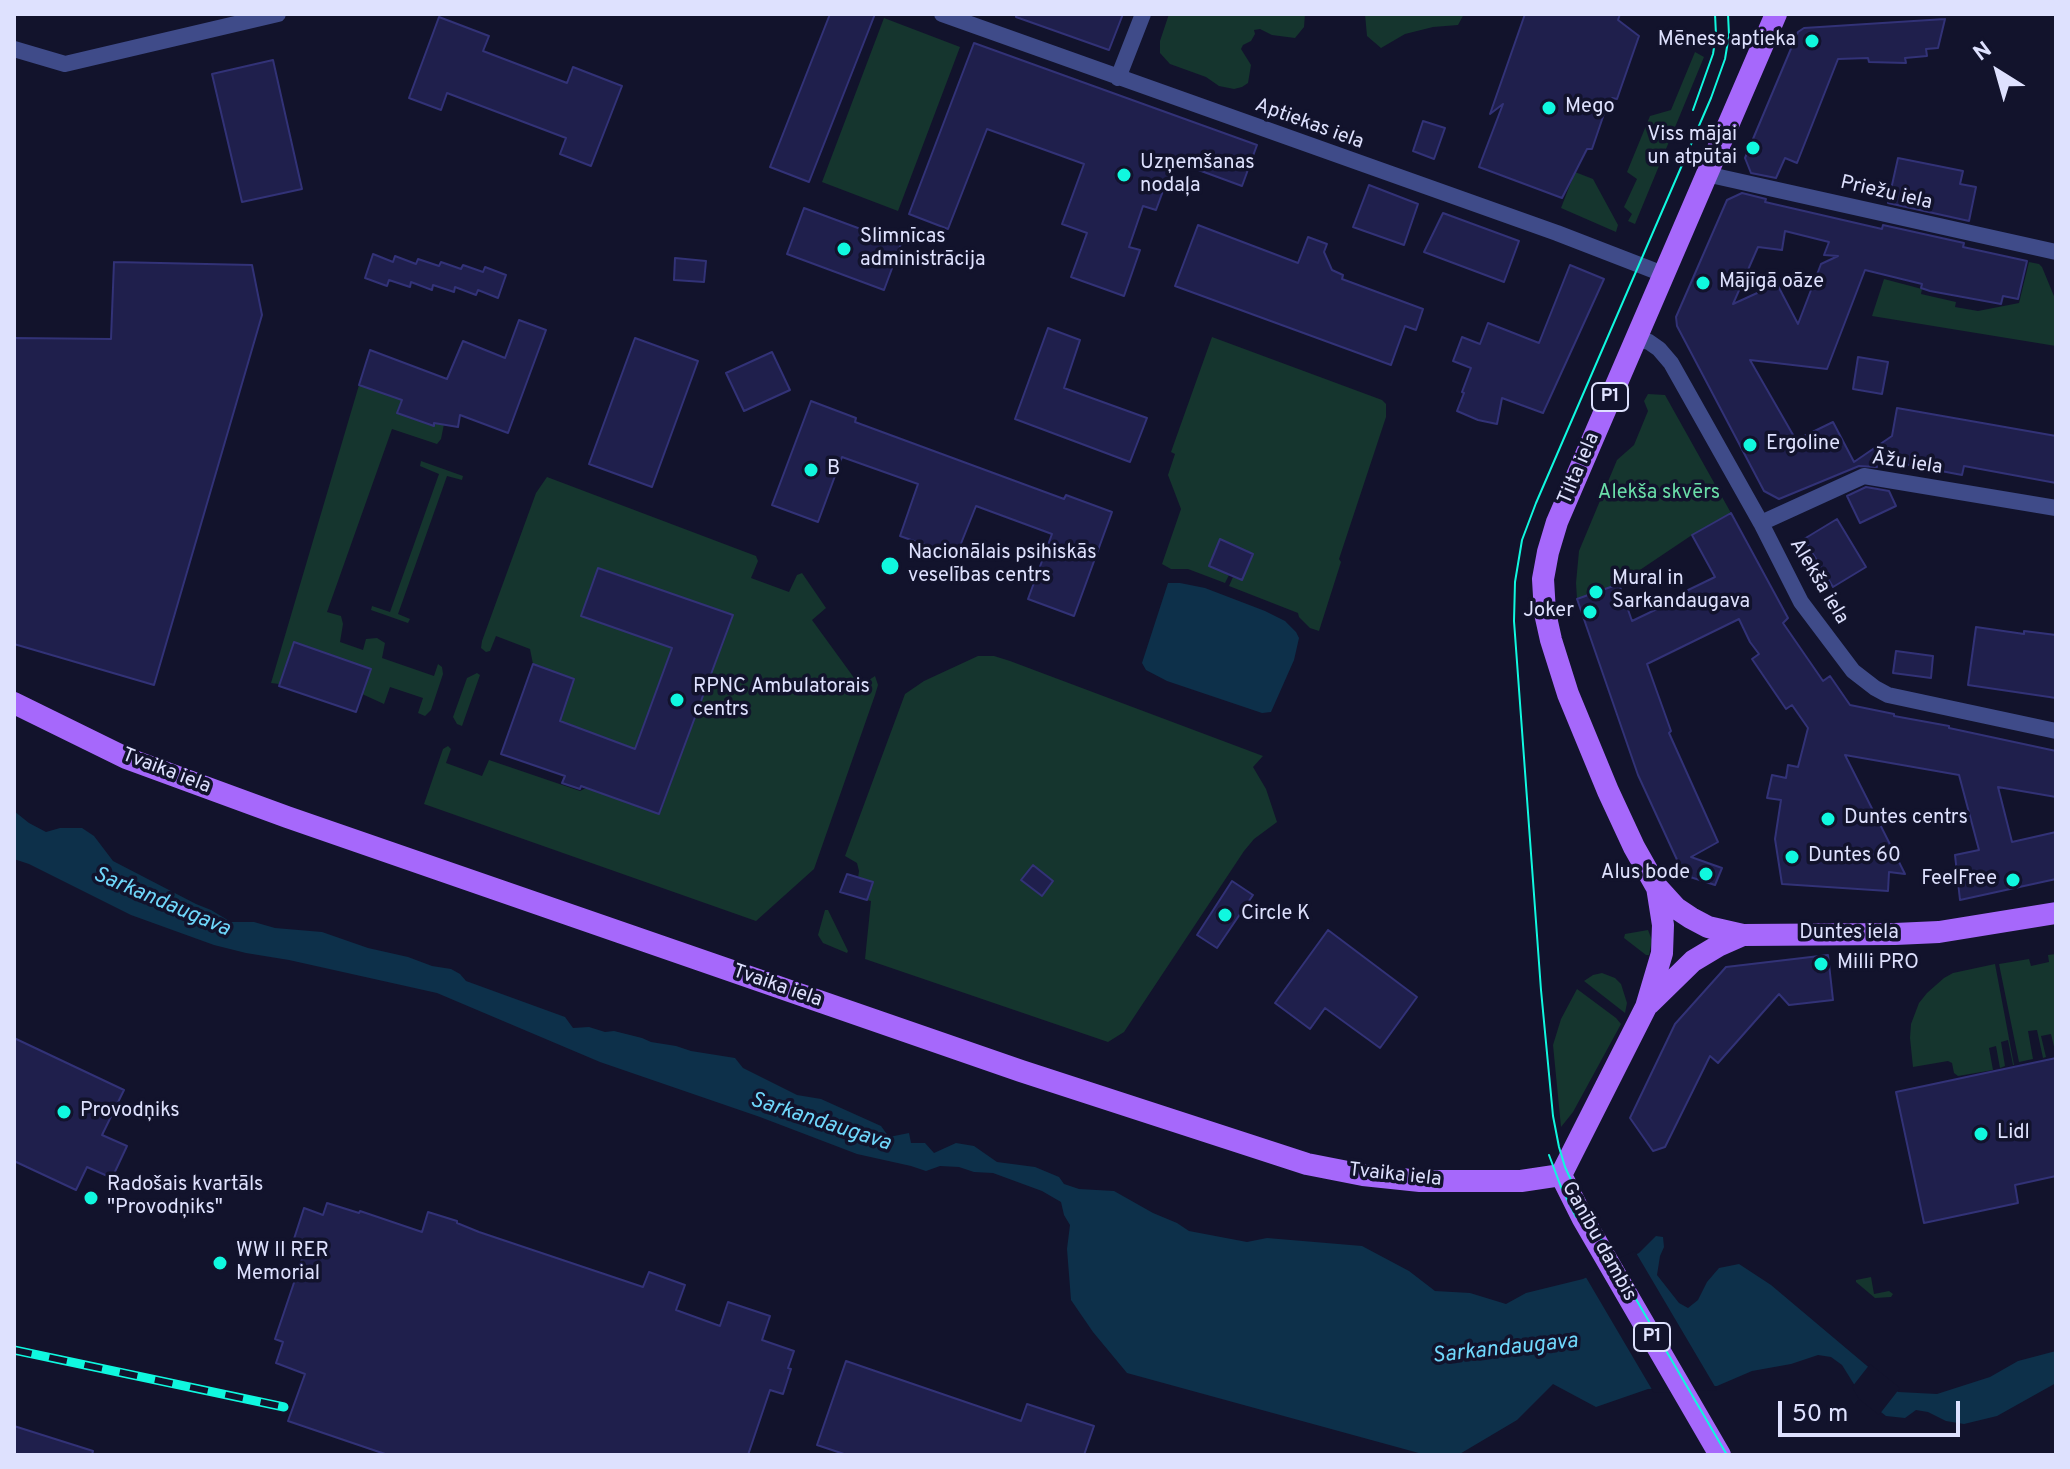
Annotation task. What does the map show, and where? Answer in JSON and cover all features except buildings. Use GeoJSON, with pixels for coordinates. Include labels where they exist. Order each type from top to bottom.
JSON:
{"type":"FeatureCollection","features":[{"type":"Feature","properties":{"kind":"main road","name":"Tilta iela"},"geometry":{"type":"LineString","coordinates":[[1656,886],[1608,791],[1568,694],[1545,613],[1543,579],[1557,522],[1776,14]]}},
{"type":"Feature","properties":{"kind":"main road","name":"Tvaika iela"},"geometry":{"type":"LineString","coordinates":[[14,703],[126,758],[287,817],[1021,1071],[1307,1164],[1363,1175],[1420,1181],[1521,1181],[1561,1175]]}},
{"type":"Feature","properties":{"kind":"main road","name":"Duntes iela"},"geometry":{"type":"LineString","coordinates":[[1656,886],[1676,908],[1691,918],[1708,927],[1743,935],[1939,932],[2056,913]]}},
{"type":"Feature","properties":{"kind":"main road","name":"Ganību dambis"},"geometry":{"type":"LineString","coordinates":[[1656,886],[1663,925],[1662,953],[1646,1007],[1561,1175],[1583,1219],[1720,1455]]}},
{"type":"Feature","properties":{"kind":"main road"},"geometry":{"type":"LineString","coordinates":[[1646,1007],[1693,961],[1743,935]]}},
{"type":"Feature","properties":{"kind":"street"},"geometry":{"type":"LineString","coordinates":[[14,49],[65,64],[278,14]]}},
{"type":"Feature","properties":{"kind":"street","name":"Aptiekas iela"},"geometry":{"type":"LineString","coordinates":[[942,14],[1601,249],[1663,274]]}},
{"type":"Feature","properties":{"kind":"street"},"geometry":{"type":"LineString","coordinates":[[1118,78],[1143,14]]}},
{"type":"Feature","properties":{"kind":"street","name":"Priežu iela"},"geometry":{"type":"LineString","coordinates":[[1706,174],[2056,252]]}},
{"type":"Feature","properties":{"kind":"street","name":"Alekša iela"},"geometry":{"type":"LineString","coordinates":[[1636,338],[1659,349],[1671,363],[1761,523],[1801,602],[1853,671],[1888,695],[2056,731]]}},
{"type":"Feature","properties":{"kind":"street","name":"Āžu iela"},"geometry":{"type":"LineString","coordinates":[[1761,523],[1864,476],[2056,508]]}},
{"type":"Feature","properties":{"kind":"green space"},"geometry":{"type":"Polygon","coordinates":[[[1169,14],[1305,14],[1304,27],[1295,38],[1254,30],[1251,41],[1241,49],[1251,65],[1248,83],[1234,89],[1219,86],[1206,77],[1170,64],[1160,53],[1160,41],[1169,14]]]}},
{"type":"Feature","properties":{"kind":"green space"},"geometry":{"type":"Polygon","coordinates":[[[1365,14],[1464,14],[1458,25],[1405,34],[1381,48],[1367,36],[1365,14]]]}},
{"type":"Feature","properties":{"kind":"green space"},"geometry":{"type":"Polygon","coordinates":[[[884,18],[960,47],[898,211],[822,182],[884,18]]]}},
{"type":"Feature","properties":{"kind":"green space"},"geometry":{"type":"Polygon","coordinates":[[[1695,52],[1704,57],[1635,224],[1628,221],[1632,214],[1624,207],[1637,179],[1627,172],[1650,116],[1671,110],[1695,52]]]}},
{"type":"Feature","properties":{"kind":"green space"},"geometry":{"type":"Polygon","coordinates":[[[1575,172],[1593,179],[1618,225],[1616,232],[1561,208],[1575,172]]]}},
{"type":"Feature","properties":{"kind":"green space"},"geometry":{"type":"Polygon","coordinates":[[[2029,262],[2042,267],[2056,301],[2056,346],[1872,316],[1884,279],[1922,289],[1921,294],[1956,302],[1955,307],[1978,311],[2019,303],[2029,262]]]}},
{"type":"Feature","properties":{"kind":"green space"},"geometry":{"type":"Polygon","coordinates":[[[1212,337],[1386,404],[1386,417],[1339,559],[1341,562],[1319,631],[1310,628],[1298,613],[1229,586],[1233,577],[1242,580],[1253,554],[1220,540],[1209,566],[1229,575],[1225,583],[1188,569],[1171,569],[1162,564],[1181,509],[1168,475],[1175,454],[1171,452],[1212,337]]]}},
{"type":"Feature","properties":{"kind":"green space"},"geometry":{"type":"Polygon","coordinates":[[[359,385],[402,400],[398,413],[433,426],[434,423],[444,424],[437,444],[392,429],[327,612],[341,616],[340,642],[363,650],[366,639],[377,638],[385,643],[382,658],[434,676],[438,664],[442,667],[443,674],[431,710],[425,716],[418,713],[423,698],[390,687],[384,704],[362,694],[271,683],[359,385]]]}},
{"type":"Feature","properties":{"kind":"green space","name":"Alekša skvērs"},"geometry":{"type":"Polygon","coordinates":[[[1648,394],[1665,395],[1731,513],[1619,584],[1577,599],[1579,551],[1617,460],[1634,445],[1648,411],[1644,401],[1648,394]]]}},
{"type":"Feature","properties":{"kind":"green space"},"geometry":{"type":"Polygon","coordinates":[[[421,461],[463,476],[462,480],[447,476],[398,614],[410,619],[408,623],[371,610],[372,606],[390,612],[439,474],[420,466],[421,461]]]}},
{"type":"Feature","properties":{"kind":"green space"},"geometry":{"type":"Polygon","coordinates":[[[547,477],[756,556],[758,561],[751,578],[789,592],[797,575],[802,573],[826,608],[812,620],[860,686],[875,676],[878,685],[875,695],[814,869],[756,921],[424,804],[443,749],[448,746],[451,749],[446,763],[482,776],[489,760],[580,791],[586,788],[660,813],[732,615],[598,568],[581,616],[672,648],[635,749],[560,721],[573,679],[533,664],[530,649],[496,636],[490,651],[481,648],[536,493],[547,477]]]}},
{"type":"Feature","properties":{"kind":"green space"},"geometry":{"type":"Polygon","coordinates":[[[978,656],[994,656],[1010,661],[1263,756],[1253,767],[1266,789],[1277,822],[1254,839],[1244,851],[1124,1032],[1108,1042],[865,959],[871,901],[867,900],[858,878],[857,863],[845,856],[905,694],[924,681],[978,656]]]}},
{"type":"Feature","properties":{"kind":"green space"},"geometry":{"type":"Polygon","coordinates":[[[477,673],[480,675],[462,726],[453,717],[467,678],[477,673]]]}},
{"type":"Feature","properties":{"kind":"green space"},"geometry":{"type":"Polygon","coordinates":[[[825,910],[828,910],[847,953],[823,943],[818,935],[825,910]]]}},
{"type":"Feature","properties":{"kind":"green space"},"geometry":{"type":"Polygon","coordinates":[[[1648,930],[1652,940],[1649,955],[1624,938],[1625,934],[1648,930]]]}},
{"type":"Feature","properties":{"kind":"green space"},"geometry":{"type":"Polygon","coordinates":[[[2056,954],[2056,1055],[2051,1034],[2041,1036],[2046,1057],[2043,1058],[2037,1030],[2028,1031],[2033,1059],[2019,1062],[1999,964],[2029,959],[2031,966],[2049,962],[2048,955],[2056,954]]]}},
{"type":"Feature","properties":{"kind":"green space"},"geometry":{"type":"Polygon","coordinates":[[[1995,964],[2014,1065],[2008,1040],[2001,1042],[2005,1066],[2000,1068],[1996,1046],[1989,1048],[1993,1070],[1958,1076],[1948,1061],[1913,1067],[1911,1024],[1919,1003],[1953,973],[1995,964]]]}},
{"type":"Feature","properties":{"kind":"green space"},"geometry":{"type":"Polygon","coordinates":[[[1602,973],[1621,984],[1627,1003],[1625,1013],[1584,981],[1602,973]]]}},
{"type":"Feature","properties":{"kind":"green space"},"geometry":{"type":"Polygon","coordinates":[[[1577,989],[1621,1024],[1573,1112],[1561,1127],[1553,1045],[1561,1019],[1577,989]]]}},
{"type":"Feature","properties":{"kind":"green space"},"geometry":{"type":"Polygon","coordinates":[[[1871,1277],[1874,1294],[1889,1291],[1893,1294],[1891,1297],[1875,1298],[1856,1282],[1871,1277]]]}},
{"type":"Feature","properties":{"kind":"water"},"geometry":{"type":"Polygon","coordinates":[[[1168,583],[1205,588],[1265,611],[1285,621],[1296,632],[1299,638],[1294,660],[1271,712],[1262,713],[1167,681],[1146,670],[1142,663],[1168,583]]]}},
{"type":"Feature","properties":{"kind":"water","name":"Sarkandaugava"},"geometry":{"type":"Polygon","coordinates":[[[14,811],[46,832],[60,828],[82,828],[94,836],[113,861],[231,922],[254,922],[275,928],[322,932],[368,948],[451,969],[466,981],[565,1017],[573,1028],[614,1031],[691,1051],[735,1058],[743,1068],[797,1095],[821,1099],[881,1126],[889,1137],[909,1133],[911,1143],[925,1143],[934,1153],[956,1143],[974,1146],[997,1162],[1035,1167],[1079,1189],[1114,1191],[1189,1231],[1247,1242],[1267,1238],[1362,1246],[1409,1271],[1435,1291],[1470,1293],[1506,1304],[1526,1293],[1583,1279],[1639,1253],[1656,1236],[1663,1237],[1664,1247],[1657,1275],[1679,1303],[1688,1308],[1698,1300],[1719,1268],[1739,1264],[1771,1285],[1898,1392],[1937,1394],[1990,1377],[2018,1361],[2056,1351],[2056,1383],[1997,1416],[1964,1424],[1916,1410],[1905,1418],[1886,1416],[1862,1397],[1842,1365],[1831,1357],[1818,1355],[1752,1371],[1717,1386],[1648,1389],[1596,1407],[1553,1384],[1517,1420],[1458,1455],[1426,1455],[1127,1373],[1071,1300],[1067,1249],[1070,1225],[1061,1202],[1042,1191],[993,1173],[940,1166],[926,1171],[857,1154],[600,1062],[437,993],[214,945],[131,915],[14,859],[14,811]]]}},
{"type":"Feature","properties":{"kind":"pier"},"geometry":{"type":"Polygon","coordinates":[[[1635,1251],[1717,1390],[1654,1393],[1584,1274],[1635,1251]]]}},
{"type":"Feature","properties":{"kind":"pier"},"geometry":{"type":"Polygon","coordinates":[[[1870,1364],[1900,1388],[1879,1415],[1859,1399],[1852,1387],[1870,1364]]]}},
{"type":"Feature","properties":{"kind":"tram line"},"geometry":{"type":"LineString","coordinates":[[1693,110],[1713,54],[1715,14]]}},
{"type":"Feature","properties":{"kind":"tram line"},"geometry":{"type":"LineString","coordinates":[[1727,1455],[1588,1217],[1559,1147],[1553,1116],[1541,990],[1514,621],[1515,582],[1522,540],[1711,98],[1725,59],[1728,14]]}},
{"type":"Feature","properties":{"kind":"tram line"},"geometry":{"type":"LineString","coordinates":[[1549,1155],[1576,1217]]}},
{"type":"Feature","properties":{"kind":"railway"},"geometry":{"type":"LineString","coordinates":[[14,1350],[284,1407]]}},
{"type":"Feature","properties":{"kind":"place","name":"Mēness aptieka"},"geometry":{"type":"Point","coordinates":[1812,41]}},
{"type":"Feature","properties":{"kind":"place","name":"Mego"},"geometry":{"type":"Point","coordinates":[1549,108]}},
{"type":"Feature","properties":{"kind":"place","name":"Viss mājai un atpūtai"},"geometry":{"type":"Point","coordinates":[1753,148]}},
{"type":"Feature","properties":{"kind":"place","name":"Uzņemšanas nodaļa"},"geometry":{"type":"Point","coordinates":[1124,175]}},
{"type":"Feature","properties":{"kind":"place","name":"Slimnīcas administrācija"},"geometry":{"type":"Point","coordinates":[844,249]}},
{"type":"Feature","properties":{"kind":"place","name":"Mājīgā oāze"},"geometry":{"type":"Point","coordinates":[1703,283]}},
{"type":"Feature","properties":{"kind":"place","name":"Ergoline"},"geometry":{"type":"Point","coordinates":[1750,445]}},
{"type":"Feature","properties":{"kind":"place","name":"B"},"geometry":{"type":"Point","coordinates":[811,470]}},
{"type":"Feature","properties":{"kind":"place","name":"Nacionālais psihiskās veselības centrs"},"geometry":{"type":"Point","coordinates":[890,566]}},
{"type":"Feature","properties":{"kind":"place","name":"Mural in Sarkandaugava"},"geometry":{"type":"Point","coordinates":[1596,592]}},
{"type":"Feature","properties":{"kind":"place","name":"Joker"},"geometry":{"type":"Point","coordinates":[1590,612]}},
{"type":"Feature","properties":{"kind":"place","name":"RPNC Ambulatorais centrs"},"geometry":{"type":"Point","coordinates":[677,700]}},
{"type":"Feature","properties":{"kind":"place","name":"Duntes centrs"},"geometry":{"type":"Point","coordinates":[1828,819]}},
{"type":"Feature","properties":{"kind":"place","name":"Duntes 60"},"geometry":{"type":"Point","coordinates":[1792,857]}},
{"type":"Feature","properties":{"kind":"place","name":"Alus bode"},"geometry":{"type":"Point","coordinates":[1706,874]}},
{"type":"Feature","properties":{"kind":"place","name":"FeelFree"},"geometry":{"type":"Point","coordinates":[2013,880]}},
{"type":"Feature","properties":{"kind":"place","name":"Circle K"},"geometry":{"type":"Point","coordinates":[1225,915]}},
{"type":"Feature","properties":{"kind":"place","name":"Milli PRO"},"geometry":{"type":"Point","coordinates":[1821,964]}},
{"type":"Feature","properties":{"kind":"place","name":"Provodņiks"},"geometry":{"type":"Point","coordinates":[64,1112]}},
{"type":"Feature","properties":{"kind":"place","name":"Lidl"},"geometry":{"type":"Point","coordinates":[1981,1134]}},
{"type":"Feature","properties":{"kind":"place","name":"Radošais kvartāls \"Provodņiks\""},"geometry":{"type":"Point","coordinates":[91,1198]}},
{"type":"Feature","properties":{"kind":"place","name":"WW II RER Memorial"},"geometry":{"type":"Point","coordinates":[220,1263]}}]}
